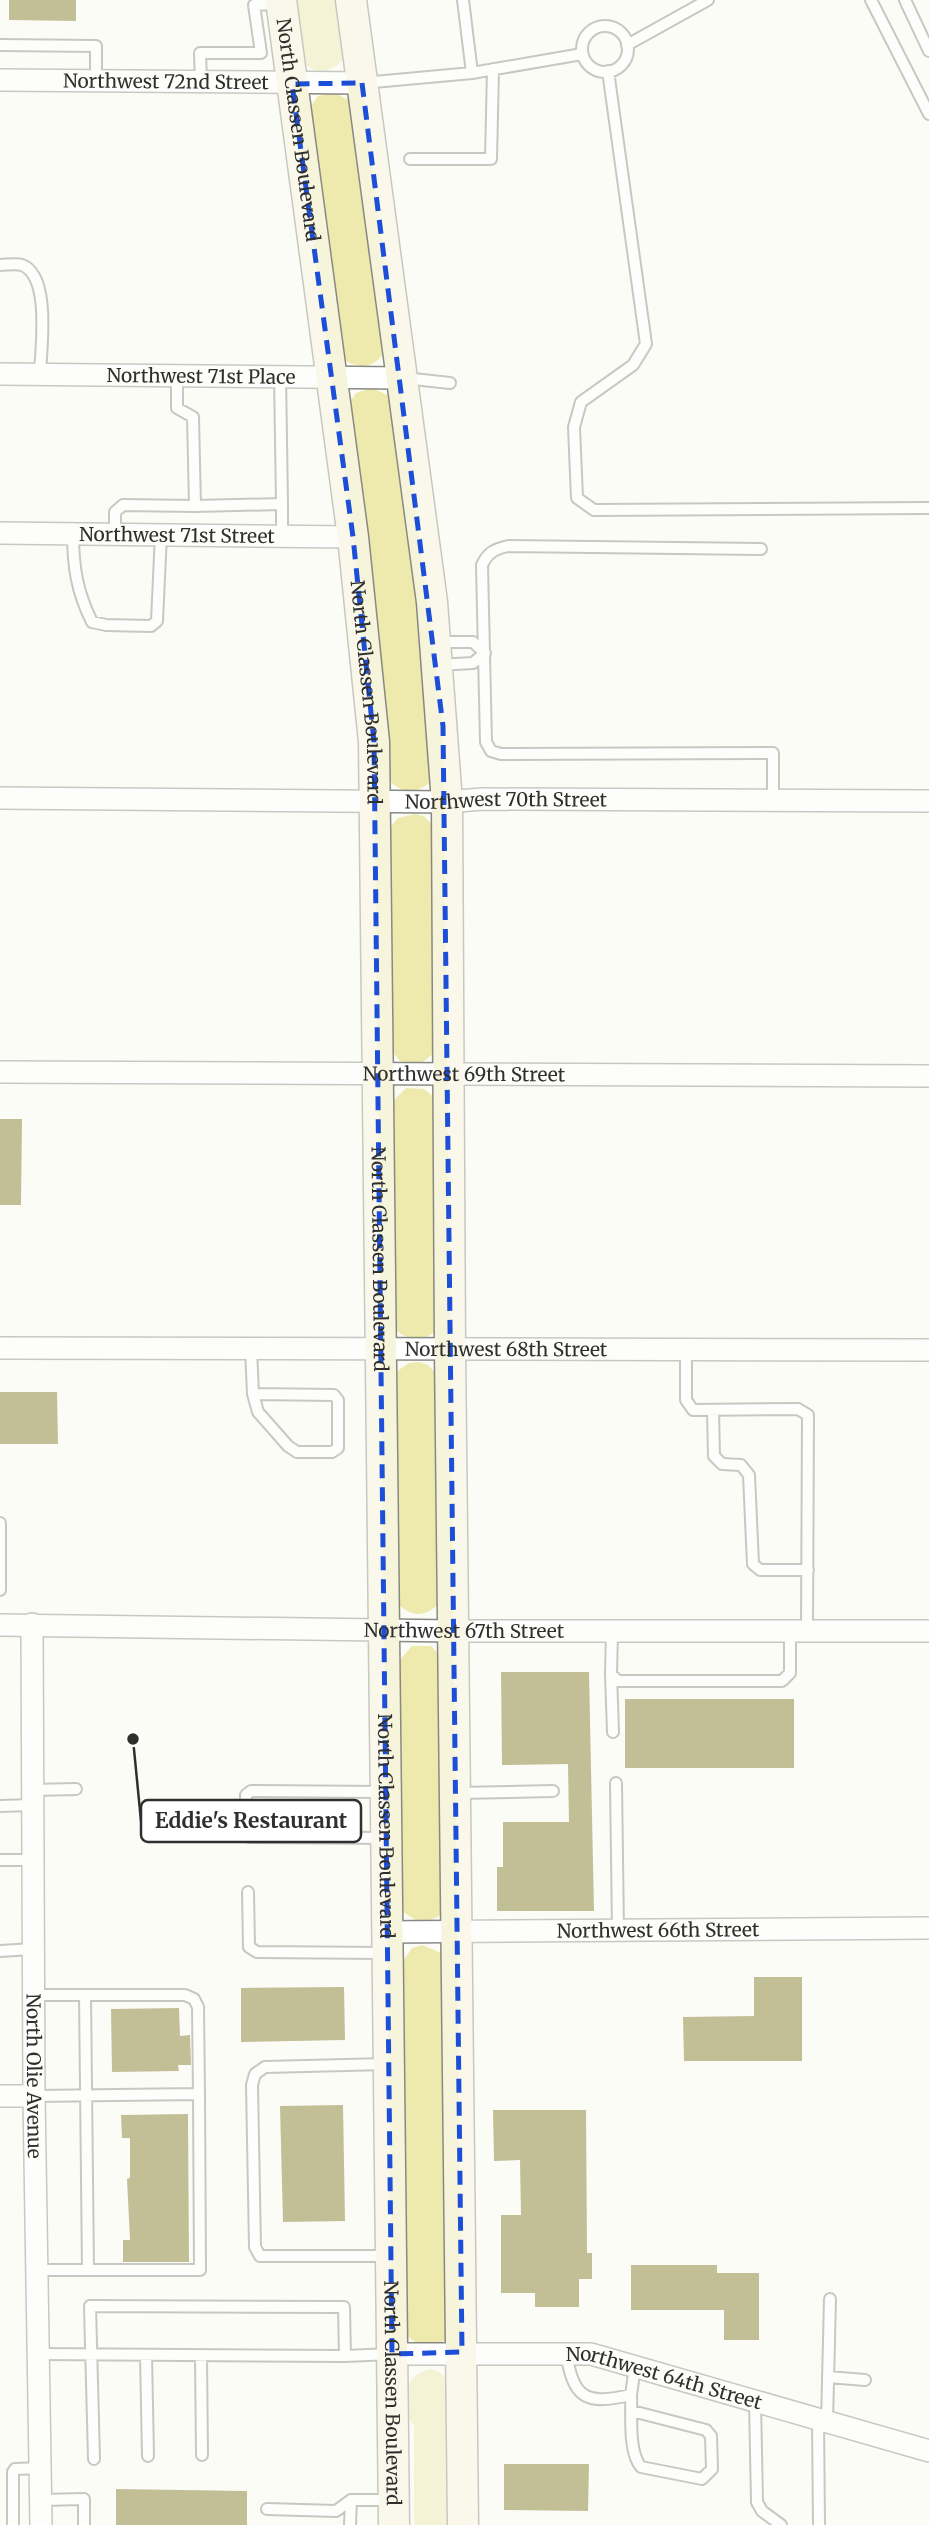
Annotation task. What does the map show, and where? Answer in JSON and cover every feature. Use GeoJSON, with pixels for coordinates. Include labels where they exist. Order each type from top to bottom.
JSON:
{"type":"FeatureCollection","features":[{"type":"Feature","properties":{"kind":"street"},"geometry":{"type":"LineString","coordinates":[[351,0],[437,654],[447,802],[455,1932],[463,2525]]}},
{"type":"Feature","properties":{"kind":"street","name":"North Classen Boulevard"},"geometry":{"type":"LineString","coordinates":[[268,2],[292,84],[354,537],[369,676],[377,802],[383,1630],[394,2512]]}},
{"type":"Feature","properties":{"kind":"street","name":"Northwest 72nd Street"},"geometry":{"type":"LineString","coordinates":[[0,80],[362,83]]}},
{"type":"Feature","properties":{"kind":"street","name":"Northwest 71st Place"},"geometry":{"type":"LineString","coordinates":[[0,374],[402,378]]}},
{"type":"Feature","properties":{"kind":"street","name":"Northwest 71st Street"},"geometry":{"type":"LineString","coordinates":[[0,533],[354,537]]}},
{"type":"Feature","properties":{"kind":"street","name":"Northwest 70th Street"},"geometry":{"type":"LineString","coordinates":[[0,798],[377,802],[482,799],[929,801]]}},
{"type":"Feature","properties":{"kind":"street","name":"Northwest 69th Street"},"geometry":{"type":"LineString","coordinates":[[0,1072],[929,1076]]}},
{"type":"Feature","properties":{"kind":"street","name":"Northwest 68th Street"},"geometry":{"type":"LineString","coordinates":[[0,1348],[929,1350]]}},
{"type":"Feature","properties":{"kind":"street","name":"Northwest 67th Street"},"geometry":{"type":"LineString","coordinates":[[0,1625],[453,1631],[929,1631]]}},
{"type":"Feature","properties":{"kind":"street","name":"North Olie Avenue"},"geometry":{"type":"LineString","coordinates":[[32,1625],[34,2096],[41,2525]]}},
{"type":"Feature","properties":{"kind":"street","name":"Northwest 66th Street"},"geometry":{"type":"LineString","coordinates":[[387,1943],[455,1932],[929,1928]]}},
{"type":"Feature","properties":{"kind":"street"},"geometry":{"type":"LineString","coordinates":[[0,2095],[34,2096]]}},
{"type":"Feature","properties":{"kind":"street","name":"Northwest 64th Street"},"geometry":{"type":"LineString","coordinates":[[392,2354],[591,2354],[929,2451]]}},
{"type":"Feature","properties":{"kind":"lane"},"geometry":{"type":"LineString","coordinates":[[463,0],[472,73]]}},
{"type":"Feature","properties":{"kind":"lane"},"geometry":{"type":"LineString","coordinates":[[627,44],[708,0]]}},
{"type":"Feature","properties":{"kind":"lane"},"geometry":{"type":"LineString","coordinates":[[871,0],[929,114]]}},
{"type":"Feature","properties":{"kind":"lane"},"geometry":{"type":"LineString","coordinates":[[905,0],[929,51]]}},
{"type":"Feature","properties":{"kind":"lane"},"geometry":{"type":"LineString","coordinates":[[201,83],[200,53],[261,53],[268,2]]}},
{"type":"Feature","properties":{"kind":"lane"},"geometry":{"type":"LineString","coordinates":[[600,26],[614,28],[627,44],[625,59],[608,71],[589,66],[582,54],[587,33],[600,26]]}},
{"type":"Feature","properties":{"kind":"lane"},"geometry":{"type":"LineString","coordinates":[[0,45],[96,46],[96,81]]}},
{"type":"Feature","properties":{"kind":"lane","name":"Northwest 72nd Street"},"geometry":{"type":"LineString","coordinates":[[362,83],[472,73],[582,54]]}},
{"type":"Feature","properties":{"kind":"lane"},"geometry":{"type":"LineString","coordinates":[[410,159],[491,159],[493,69]]}},
{"type":"Feature","properties":{"kind":"lane"},"geometry":{"type":"LineString","coordinates":[[608,71],[646,344],[633,365],[581,402],[574,427],[577,498],[594,510],[929,508]]}},
{"type":"Feature","properties":{"kind":"lane"},"geometry":{"type":"LineString","coordinates":[[0,265],[22,265],[35,275],[38,283],[41,292],[40,374]]}},
{"type":"Feature","properties":{"kind":"lane"},"geometry":{"type":"LineString","coordinates":[[177,375],[177,408],[193,416],[195,506]]}},
{"type":"Feature","properties":{"kind":"lane"},"geometry":{"type":"LineString","coordinates":[[280,376],[282,536]]}},
{"type":"Feature","properties":{"kind":"lane"},"geometry":{"type":"LineString","coordinates":[[402,378],[450,383]]}},
{"type":"Feature","properties":{"kind":"lane"},"geometry":{"type":"LineString","coordinates":[[115,534],[115,512],[122,505],[282,505]]}},
{"type":"Feature","properties":{"kind":"lane"},"geometry":{"type":"LineString","coordinates":[[73,534],[73,570],[83,605],[92,622],[151,626],[157,621],[161,534]]}},
{"type":"Feature","properties":{"kind":"lane"},"geometry":{"type":"LineString","coordinates":[[761,549],[509,546],[494,549],[482,565],[486,742],[491,751],[501,754],[773,753],[773,800]]}},
{"type":"Feature","properties":{"kind":"lane"},"geometry":{"type":"LineString","coordinates":[[437,654],[473,642],[485,653]]}},
{"type":"Feature","properties":{"kind":"lane"},"geometry":{"type":"LineString","coordinates":[[437,654],[473,663],[485,653]]}},
{"type":"Feature","properties":{"kind":"lane"},"geometry":{"type":"LineString","coordinates":[[251,1349],[253,1394],[258,1412],[288,1446],[297,1452],[332,1452],[338,1448],[338,1400],[334,1395],[253,1394]]}},
{"type":"Feature","properties":{"kind":"lane"},"geometry":{"type":"LineString","coordinates":[[611,1674],[618,1681],[782,1681],[790,1673],[808,1570],[808,1415],[798,1409],[699,1411],[688,1407],[686,1350]]}},
{"type":"Feature","properties":{"kind":"lane"},"geometry":{"type":"LineString","coordinates":[[713,1411],[714,1457],[722,1464],[741,1465],[749,1475],[753,1564],[760,1570],[808,1570]]}},
{"type":"Feature","properties":{"kind":"lane"},"geometry":{"type":"LineString","coordinates":[[0,1523],[0,1590]]}},
{"type":"Feature","properties":{"kind":"lane"},"geometry":{"type":"LineString","coordinates":[[612,1631],[613,1732]]}},
{"type":"Feature","properties":{"kind":"lane"},"geometry":{"type":"LineString","coordinates":[[616,1783],[618,1931]]}},
{"type":"Feature","properties":{"kind":"lane"},"geometry":{"type":"LineString","coordinates":[[0,1806],[76,1789]]}},
{"type":"Feature","properties":{"kind":"lane"},"geometry":{"type":"LineString","coordinates":[[385,1791],[251,1791],[246,1795],[246,1830],[250,1837],[386,1838]]}},
{"type":"Feature","properties":{"kind":"lane"},"geometry":{"type":"LineString","coordinates":[[454,1793],[553,1791]]}},
{"type":"Feature","properties":{"kind":"lane"},"geometry":{"type":"LineString","coordinates":[[0,1860],[33,1860]]}},
{"type":"Feature","properties":{"kind":"lane"},"geometry":{"type":"LineString","coordinates":[[248,1892],[249,1947],[257,1952],[387,1943]]}},
{"type":"Feature","properties":{"kind":"lane"},"geometry":{"type":"LineString","coordinates":[[0,1951],[33,1950]]}},
{"type":"Feature","properties":{"kind":"lane"},"geometry":{"type":"LineString","coordinates":[[33,1995],[185,1995],[194,1999],[198,2007],[200,2094],[200,2270],[38,2270]]}},
{"type":"Feature","properties":{"kind":"lane"},"geometry":{"type":"LineString","coordinates":[[85,1995],[88,2270]]}},
{"type":"Feature","properties":{"kind":"lane"},"geometry":{"type":"LineString","coordinates":[[389,2064],[265,2067],[255,2074],[252,2085],[255,2247],[260,2256],[391,2256]]}},
{"type":"Feature","properties":{"kind":"lane"},"geometry":{"type":"LineString","coordinates":[[34,2096],[200,2094]]}},
{"type":"Feature","properties":{"kind":"lane"},"geometry":{"type":"LineString","coordinates":[[819,2525],[830,2299]]}},
{"type":"Feature","properties":{"kind":"lane"},"geometry":{"type":"LineString","coordinates":[[94,2459],[90,2306],[344,2306],[345,2356]]}},
{"type":"Feature","properties":{"kind":"lane"},"geometry":{"type":"LineString","coordinates":[[566,2353],[571,2384],[578,2391],[599,2399],[631,2395]]}},
{"type":"Feature","properties":{"kind":"lane"},"geometry":{"type":"LineString","coordinates":[[39,2354],[392,2354]]}},
{"type":"Feature","properties":{"kind":"lane"},"geometry":{"type":"LineString","coordinates":[[146,2355],[148,2456]]}},
{"type":"Feature","properties":{"kind":"lane"},"geometry":{"type":"LineString","coordinates":[[201,2356],[202,2455]]}},
{"type":"Feature","properties":{"kind":"lane"},"geometry":{"type":"LineString","coordinates":[[632,2411],[706,2430],[711,2436],[712,2469],[702,2479],[641,2467],[635,2460],[631,2395],[635,2366]]}},
{"type":"Feature","properties":{"kind":"lane"},"geometry":{"type":"LineString","coordinates":[[828,2377],[865,2380]]}},
{"type":"Feature","properties":{"kind":"lane"},"geometry":{"type":"LineString","coordinates":[[755,2401],[757,2502],[762,2511],[781,2525]]}},
{"type":"Feature","properties":{"kind":"lane"},"geometry":{"type":"LineString","coordinates":[[13,2525],[15,2469],[41,2468]]}},
{"type":"Feature","properties":{"kind":"lane"},"geometry":{"type":"LineString","coordinates":[[41,2500],[84,2499],[84,2525]]}},
{"type":"Feature","properties":{"kind":"lane"},"geometry":{"type":"LineString","coordinates":[[351,2500],[394,2512]]}},
{"type":"Feature","properties":{"kind":"lane"},"geometry":{"type":"LineString","coordinates":[[267,2509],[335,2511],[351,2500]]}},
{"type":"Feature","properties":{"kind":"lane"},"geometry":{"type":"LineString","coordinates":[[350,2525],[351,2500]]}},
{"type":"Feature","properties":{"kind":"highlighted area"},"geometry":{"type":"Polygon","coordinates":[[[362,83],[443,726],[462,2352],[392,2354],[374,742],[353,537],[292,84],[362,83]]]}},
{"type":"Feature","properties":{"kind":"shaded area"},"geometry":{"type":"Polygon","coordinates":[[[291,0],[342,0],[347,53],[338,65],[320,71],[307,66],[301,60],[291,0]]]}},
{"type":"Feature","properties":{"kind":"shaded area"},"geometry":{"type":"Polygon","coordinates":[[[334,93],[349,100],[356,110],[386,349],[377,360],[367,366],[355,365],[342,358],[308,110],[318,96],[334,93]]]}},
{"type":"Feature","properties":{"kind":"shaded area"},"geometry":{"type":"Polygon","coordinates":[[[372,388],[392,397],[426,636],[431,781],[420,789],[409,791],[397,787],[387,778],[347,406],[356,393],[372,388]]]}},
{"type":"Feature","properties":{"kind":"shaded area"},"geometry":{"type":"Polygon","coordinates":[[[415,814],[424,816],[435,828],[437,1051],[420,1064],[400,1061],[391,1050],[389,829],[398,818],[415,814]]]}},
{"type":"Feature","properties":{"kind":"shaded area"},"geometry":{"type":"Polygon","coordinates":[[[406,1088],[424,1089],[436,1099],[438,1327],[422,1339],[409,1338],[393,1326],[391,1103],[406,1088]]]}},
{"type":"Feature","properties":{"kind":"shaded area"},"geometry":{"type":"Polygon","coordinates":[[[409,1363],[428,1365],[439,1376],[440,1602],[430,1611],[419,1614],[409,1612],[398,1604],[393,1374],[409,1363]]]}},
{"type":"Feature","properties":{"kind":"shaded area"},"geometry":{"type":"Polygon","coordinates":[[[412,1646],[431,1646],[442,1658],[443,1910],[438,1917],[420,1923],[402,1911],[399,1902],[399,1661],[412,1646]]]}},
{"type":"Feature","properties":{"kind":"shaded area"},"geometry":{"type":"Polygon","coordinates":[[[422,1945],[441,1953],[447,1964],[450,2336],[431,2345],[413,2341],[403,2330],[399,1967],[412,1948],[422,1945]]]}},
{"type":"Feature","properties":{"kind":"shaded area"},"geometry":{"type":"Polygon","coordinates":[[[429,2369],[438,2371],[450,2382],[455,2525],[414,2525],[414,2425],[404,2413],[405,2398],[411,2380],[429,2369]]]}},
{"type":"Feature","properties":{"kind":"building"},"geometry":{"type":"Polygon","coordinates":[[[9,0],[76,0],[76,21],[9,20],[9,0]]]}},
{"type":"Feature","properties":{"kind":"building"},"geometry":{"type":"Polygon","coordinates":[[[0,1119],[22,1119],[21,1205],[0,1205],[0,1119]]]}},
{"type":"Feature","properties":{"kind":"building"},"geometry":{"type":"Polygon","coordinates":[[[0,1392],[57,1392],[58,1444],[0,1444],[0,1392]]]}},
{"type":"Feature","properties":{"kind":"building"},"geometry":{"type":"Polygon","coordinates":[[[501,1672],[589,1672],[594,1911],[497,1911],[497,1867],[503,1867],[503,1822],[569,1822],[568,1764],[502,1765],[501,1672]]]}},
{"type":"Feature","properties":{"kind":"building"},"geometry":{"type":"Polygon","coordinates":[[[625,1699],[794,1699],[794,1768],[625,1768],[625,1699]]]}},
{"type":"Feature","properties":{"kind":"building"},"geometry":{"type":"Polygon","coordinates":[[[754,1977],[802,1977],[802,2061],[684,2061],[683,2017],[754,2016],[754,1977]]]}},
{"type":"Feature","properties":{"kind":"building"},"geometry":{"type":"Polygon","coordinates":[[[344,1987],[345,2040],[241,2042],[241,1988],[344,1987]]]}},
{"type":"Feature","properties":{"kind":"building"},"geometry":{"type":"Polygon","coordinates":[[[179,2008],[180,2036],[190,2035],[191,2065],[178,2065],[179,2071],[112,2072],[111,2009],[179,2008]]]}},
{"type":"Feature","properties":{"kind":"building"},"geometry":{"type":"Polygon","coordinates":[[[343,2105],[345,2221],[283,2222],[280,2106],[343,2105]]]}},
{"type":"Feature","properties":{"kind":"building"},"geometry":{"type":"Polygon","coordinates":[[[493,2110],[586,2110],[587,2253],[592,2253],[592,2279],[579,2279],[579,2307],[535,2307],[535,2293],[501,2293],[501,2215],[521,2215],[520,2160],[494,2161],[493,2110]]]}},
{"type":"Feature","properties":{"kind":"building"},"geometry":{"type":"Polygon","coordinates":[[[188,2114],[189,2262],[123,2262],[123,2240],[130,2240],[127,2179],[130,2178],[130,2138],[122,2138],[121,2115],[188,2114]]]}},
{"type":"Feature","properties":{"kind":"building"},"geometry":{"type":"Polygon","coordinates":[[[631,2265],[717,2265],[717,2273],[759,2273],[759,2340],[724,2340],[724,2310],[631,2310],[631,2265]]]}},
{"type":"Feature","properties":{"kind":"building"},"geometry":{"type":"Polygon","coordinates":[[[504,2464],[589,2464],[588,2511],[504,2510],[504,2464]]]}},
{"type":"Feature","properties":{"kind":"building"},"geometry":{"type":"Polygon","coordinates":[[[116,2489],[247,2491],[247,2525],[116,2525],[116,2489]]]}},
{"type":"Feature","properties":{"kind":"place","name":"Eddie's Restaurant"},"geometry":{"type":"Point","coordinates":[133,1739]}}]}
